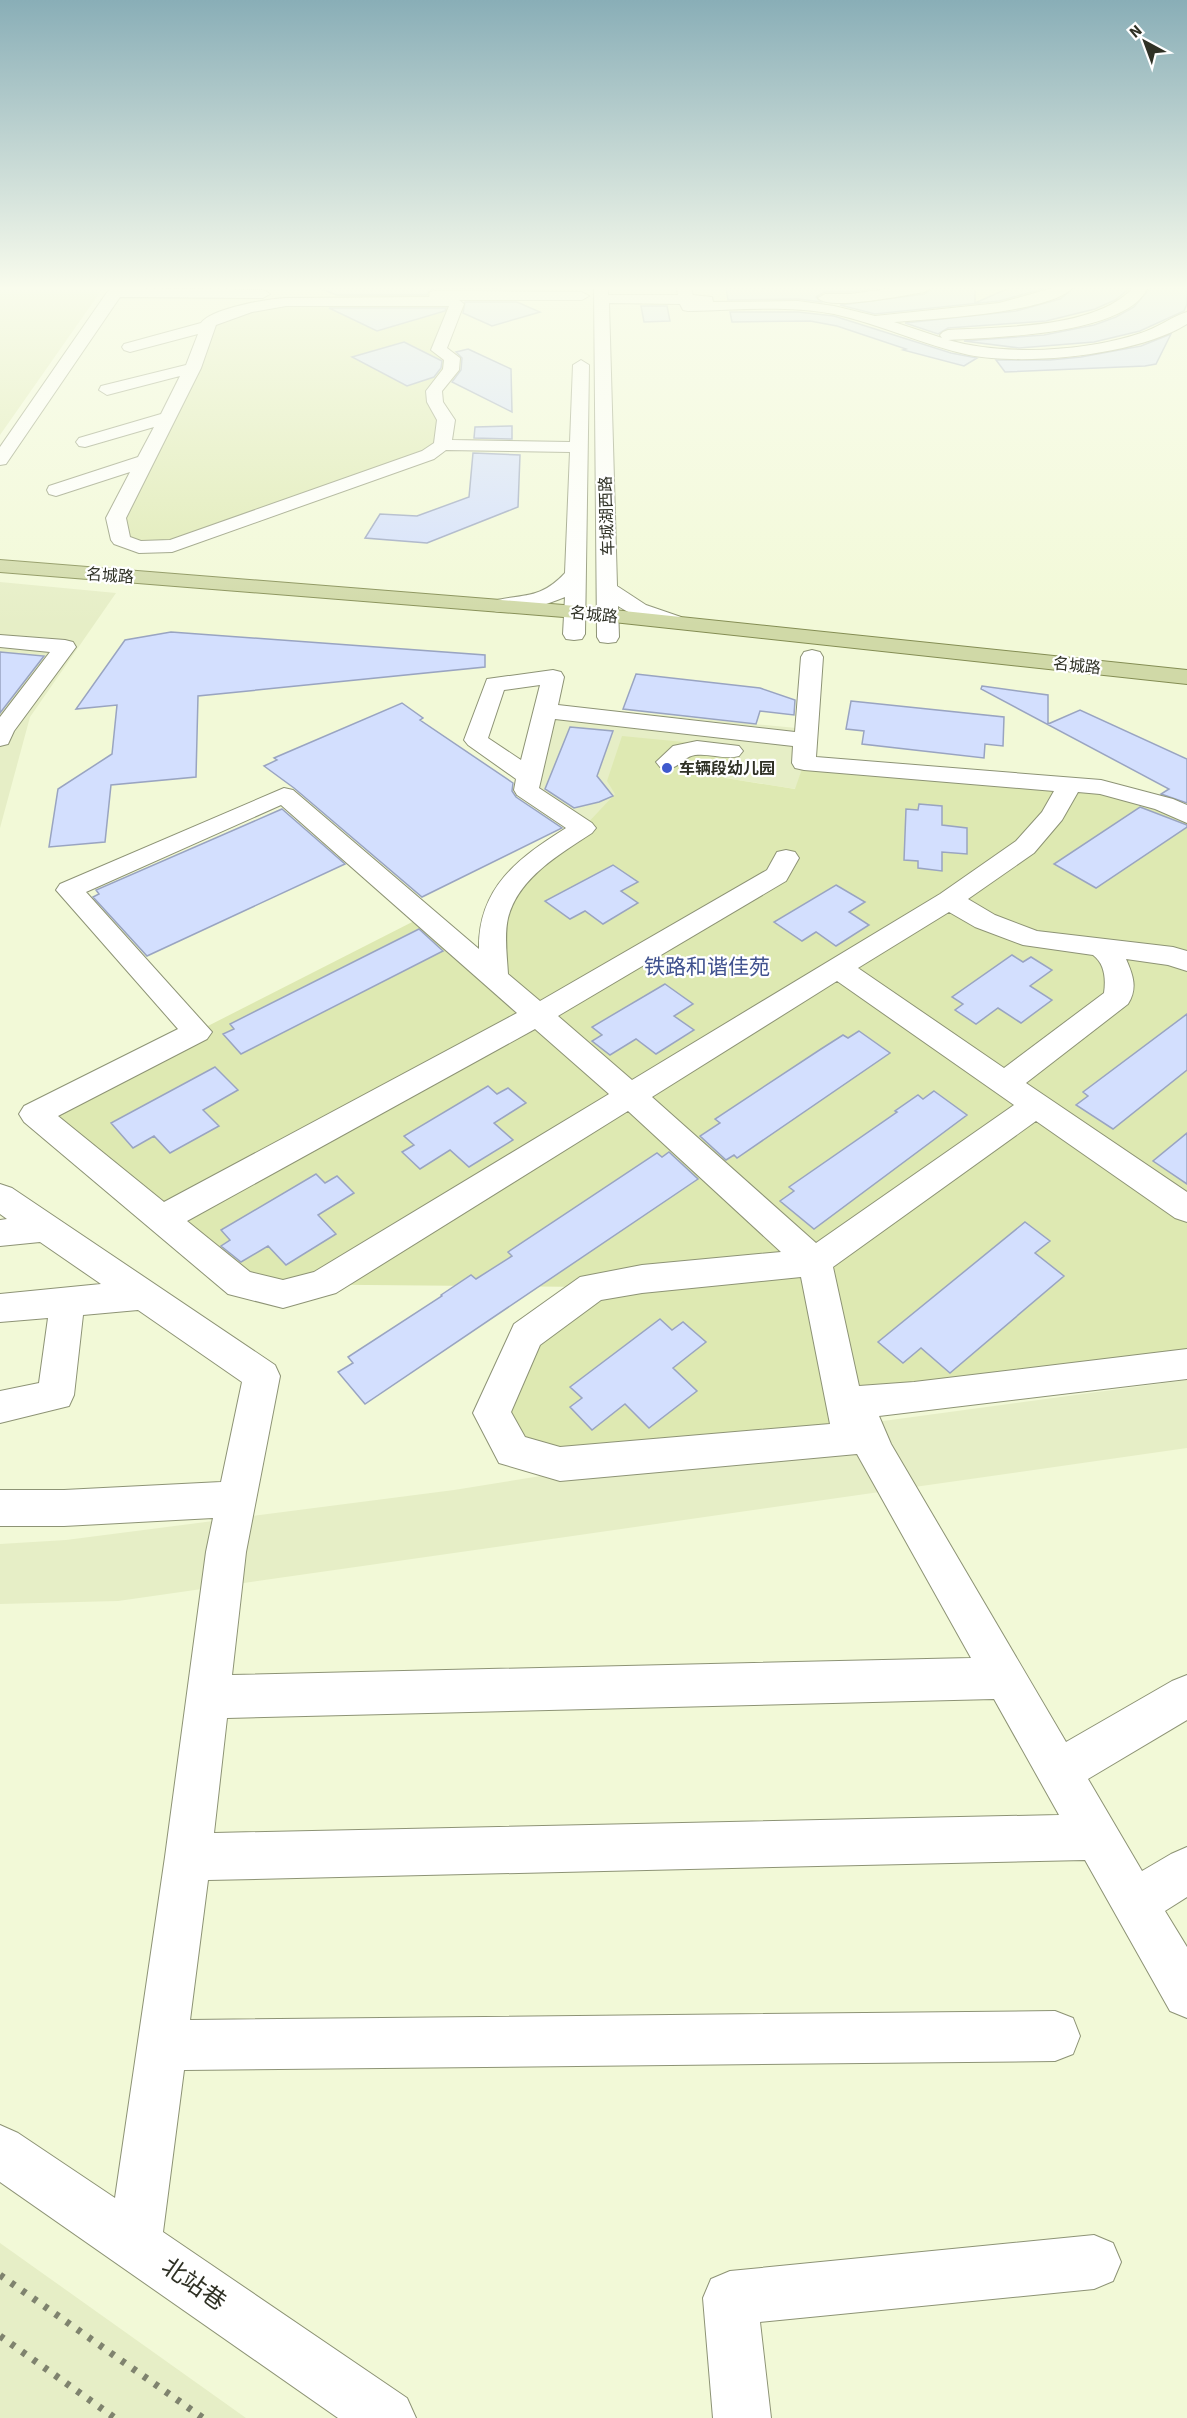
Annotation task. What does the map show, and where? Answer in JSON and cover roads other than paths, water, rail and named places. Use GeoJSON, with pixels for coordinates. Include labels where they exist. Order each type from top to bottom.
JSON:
{"type":"FeatureCollection","features":[{"type":"Feature","properties":{"kind":"main road","name":"名城路"},"geometry":{"type":"LineString","coordinates":[[0,566],[496,620],[576,612],[630,639]]}},
{"type":"Feature","properties":{"kind":"main road","name":"名城路"},"geometry":{"type":"LineString","coordinates":[[0,583],[454,623]]}},
{"type":"Feature","properties":{"kind":"main road","name":"名城路"},"geometry":{"type":"LineString","coordinates":[[565,633],[608,626],[673,622],[1187,677]]}},
{"type":"Feature","properties":{"kind":"main road","name":"名城路"},"geometry":{"type":"LineString","coordinates":[[721,648],[1187,694]]}},
{"type":"Feature","properties":{"kind":"street"},"geometry":{"type":"LineString","coordinates":[[0,460],[40,401]]}},
{"type":"Feature","properties":{"kind":"street"},"geometry":{"type":"LineString","coordinates":[[176,401],[116,518],[121,540],[139,548],[172,546],[428,455],[442,445],[579,447]]}},
{"type":"Feature","properties":{"kind":"street"},"geometry":{"type":"LineString","coordinates":[[435,401],[446,420],[442,445]]}},
{"type":"Feature","properties":{"kind":"street","name":"车城湖西路"},"geometry":{"type":"LineString","coordinates":[[565,633],[576,612],[580,401]]}},
{"type":"Feature","properties":{"kind":"street","name":"车城湖西路"},"geometry":{"type":"LineString","coordinates":[[604,401],[608,626]]}},
{"type":"Feature","properties":{"kind":"street"},"geometry":{"type":"LineString","coordinates":[[85,442],[168,417]]}},
{"type":"Feature","properties":{"kind":"street"},"geometry":{"type":"LineString","coordinates":[[56,490],[145,461]]}},
{"type":"Feature","properties":{"kind":"street"},"geometry":{"type":"LineString","coordinates":[[496,620],[560,591],[577,572]]}},
{"type":"Feature","properties":{"kind":"street"},"geometry":{"type":"LineString","coordinates":[[608,589],[623,603],[636,610],[673,622]]}},
{"type":"Feature","properties":{"kind":"street"},"geometry":{"type":"LineString","coordinates":[[0,641],[65,648],[1,733]]}},
{"type":"Feature","properties":{"kind":"street"},"geometry":{"type":"LineString","coordinates":[[812,657],[804,763],[1101,787],[1164,804],[1187,815]]}},
{"type":"Feature","properties":{"kind":"street"},"geometry":{"type":"LineString","coordinates":[[494,977],[494,917],[512,886],[541,855],[583,828],[526,790],[553,677],[495,684],[476,740],[529,777]]}},
{"type":"Feature","properties":{"kind":"street"},"geometry":{"type":"LineString","coordinates":[[545,711],[805,749]]}},
{"type":"Feature","properties":{"kind":"street"},"geometry":{"type":"LineString","coordinates":[[668,762],[675,754],[699,747],[805,749]]}},
{"type":"Feature","properties":{"kind":"street"},"geometry":{"type":"LineString","coordinates":[[1036,1105],[815,1262],[642,1278],[592,1287],[527,1335],[492,1413],[512,1451],[560,1464],[852,1439],[815,1262],[630,1095],[285,795],[69,890],[197,1032],[35,1114],[240,1284],[283,1294],[324,1283],[630,1095],[949,900],[1025,847],[1053,815],[1070,784]]}},
{"type":"Feature","properties":{"kind":"street"},"geometry":{"type":"LineString","coordinates":[[162,1220],[537,1014],[777,875],[786,858]]}},
{"type":"Feature","properties":{"kind":"street"},"geometry":{"type":"LineString","coordinates":[[949,900],[985,921],[1033,939],[1173,956],[1187,962]]}},
{"type":"Feature","properties":{"kind":"street"},"geometry":{"type":"LineString","coordinates":[[1005,1083],[1118,997],[1120,978],[1110,954],[1100,947]]}},
{"type":"Feature","properties":{"kind":"street"},"geometry":{"type":"LineString","coordinates":[[838,968],[1187,1209]]}},
{"type":"Feature","properties":{"kind":"street"},"geometry":{"type":"LineString","coordinates":[[0,1197],[262,1376],[226,1552],[188,1857],[135,2244]]}},
{"type":"Feature","properties":{"kind":"street"},"geometry":{"type":"LineString","coordinates":[[0,1233],[45,1228]]}},
{"type":"Feature","properties":{"kind":"street"},"geometry":{"type":"LineString","coordinates":[[0,1308],[142,1294]]}},
{"type":"Feature","properties":{"kind":"street"},"geometry":{"type":"LineString","coordinates":[[0,1407],[56,1395],[67,1302]]}},
{"type":"Feature","properties":{"kind":"street"},"geometry":{"type":"LineString","coordinates":[[1187,1364],[914,1398],[855,1402],[876,1453],[1187,1994]]}},
{"type":"Feature","properties":{"kind":"street"},"geometry":{"type":"LineString","coordinates":[[0,1508],[64,1508],[237,1499]]}},
{"type":"Feature","properties":{"kind":"street"},"geometry":{"type":"LineString","coordinates":[[208,1697],[1006,1678]]}},
{"type":"Feature","properties":{"kind":"street"},"geometry":{"type":"LineString","coordinates":[[1059,1771],[1187,1696]]}},
{"type":"Feature","properties":{"kind":"street"},"geometry":{"type":"LineString","coordinates":[[188,1857],[1097,1838]]}},
{"type":"Feature","properties":{"kind":"street"},"geometry":{"type":"LineString","coordinates":[[1135,1903],[1187,1870]]}},
{"type":"Feature","properties":{"kind":"street"},"geometry":{"type":"LineString","coordinates":[[162,2045],[1055,2036]]}},
{"type":"Feature","properties":{"kind":"street","name":"北站巷"},"geometry":{"type":"LineString","coordinates":[[0,2151],[387,2418]]}},
{"type":"Feature","properties":{"kind":"street"},"geometry":{"type":"LineString","coordinates":[[742,2418],[730,2298],[1094,2262]]}},
{"type":"Feature","properties":{"kind":"railway"},"geometry":{"type":"LineString","coordinates":[[0,2275],[203,2418]]}},
{"type":"Feature","properties":{"kind":"railway"},"geometry":{"type":"LineString","coordinates":[[0,2336],[115,2418]]}},
{"type":"Feature","properties":{"kind":"place","name":"车辆段幼儿园"},"geometry":{"type":"Point","coordinates":[667,768]}},
{"type":"Feature","properties":{"kind":"district","name":"铁路和谐佳苑"},"geometry":{"type":"Point","coordinates":[707,967]}}]}
